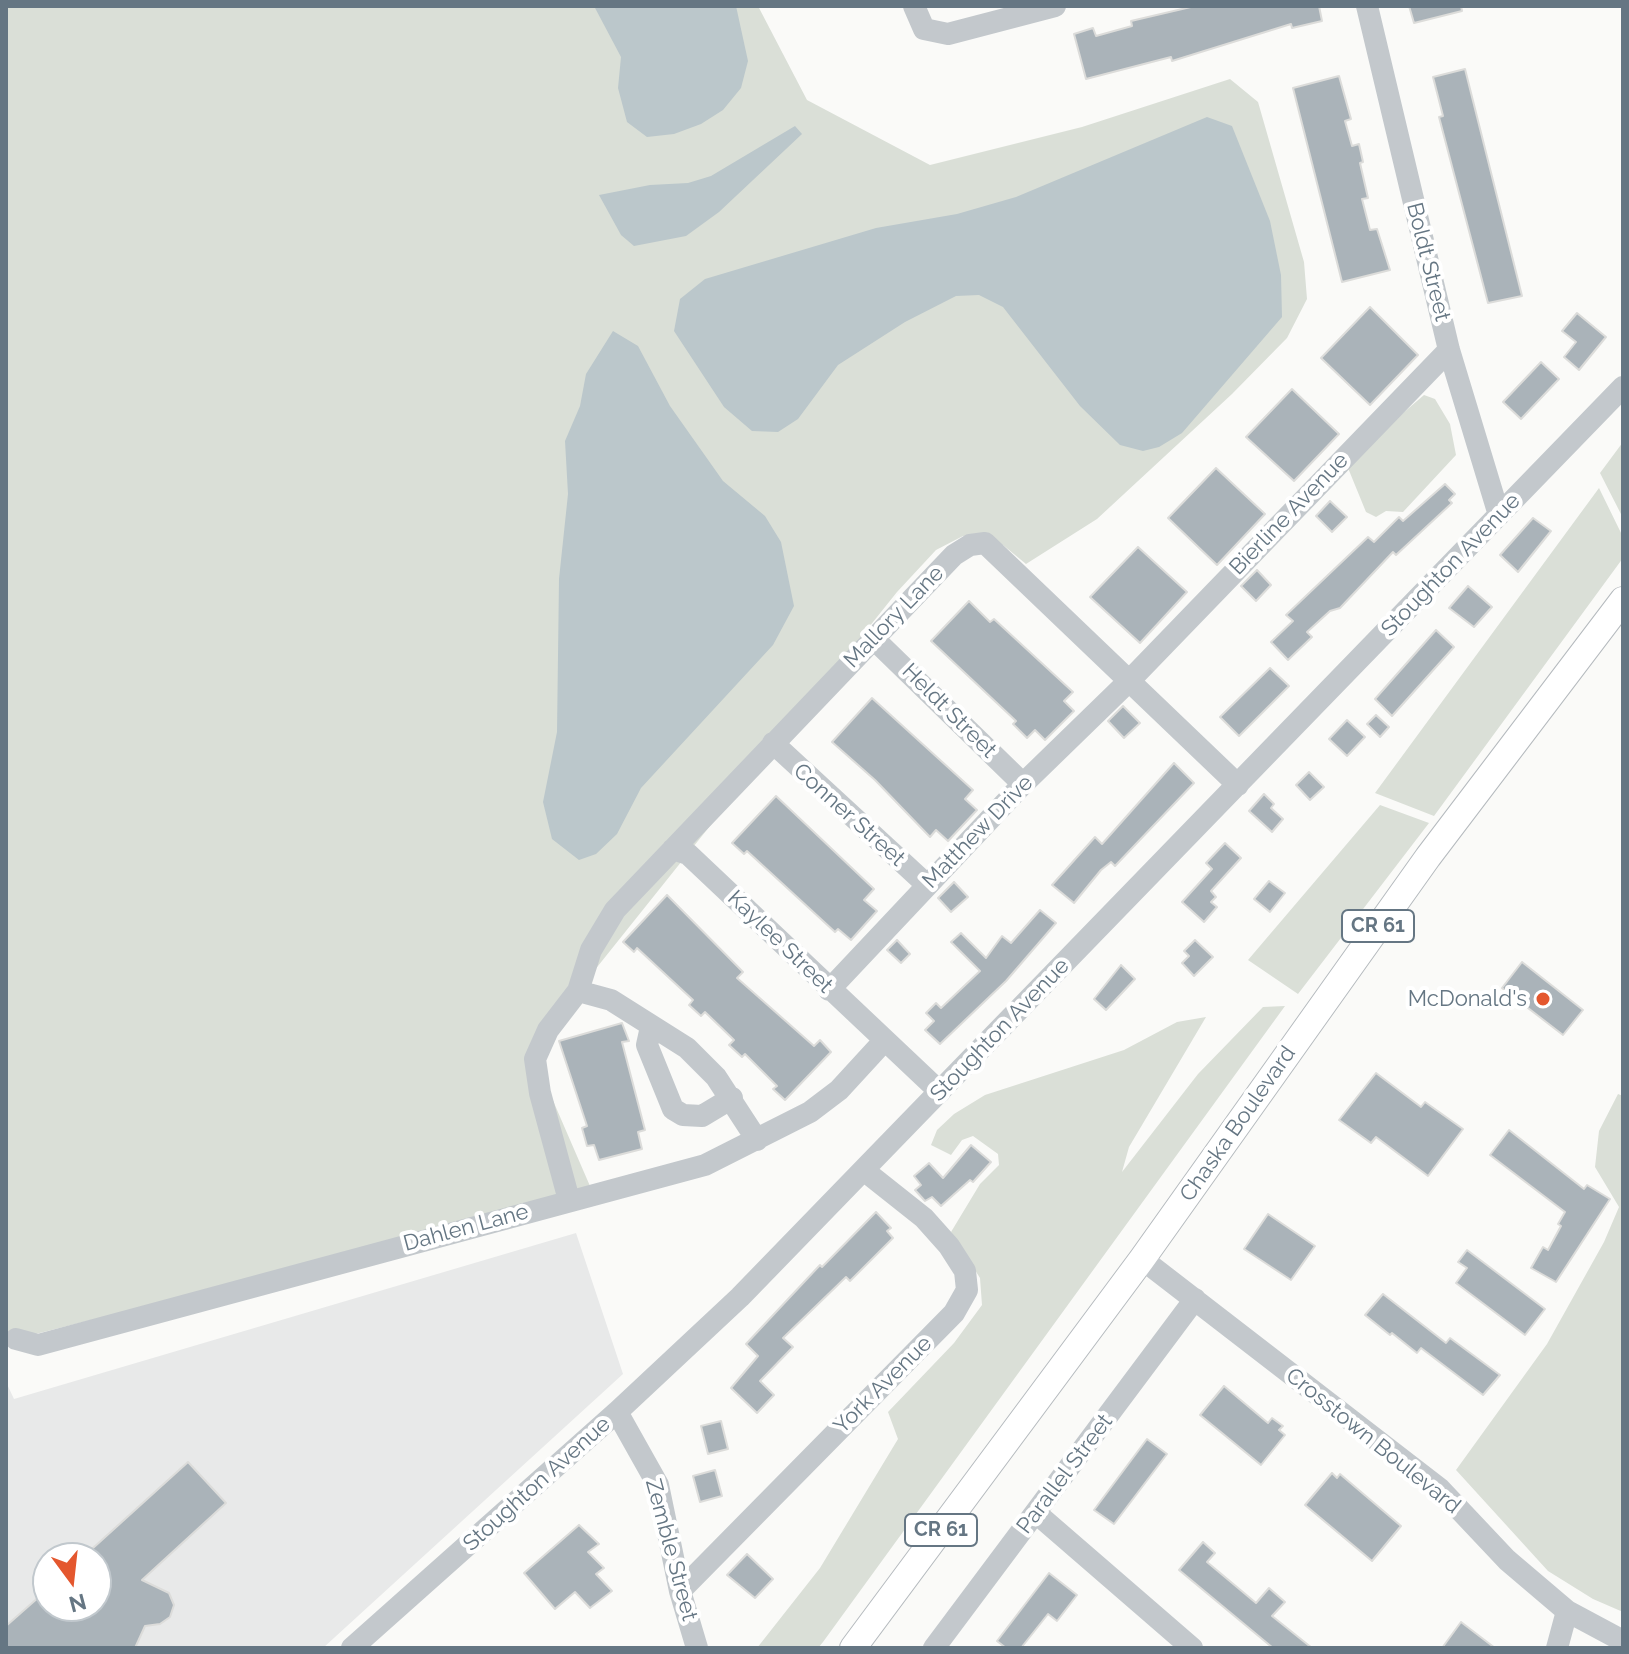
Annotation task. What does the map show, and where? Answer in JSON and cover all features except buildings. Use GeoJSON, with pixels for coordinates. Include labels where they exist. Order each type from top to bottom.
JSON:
{"type":"FeatureCollection","features":[{"type":"Feature","properties":{"kind":"main road","name":"Chaska Boulevard"},"geometry":{"type":"LineString","coordinates":[[853,1648],[1142,1259],[1428,857],[1623,600]]}},
{"type":"Feature","properties":{"kind":"street"},"geometry":{"type":"LineString","coordinates":[[914,6],[924,29],[948,34],[1055,6]]}},
{"type":"Feature","properties":{"kind":"street","name":"Boldt Street"},"geometry":{"type":"LineString","coordinates":[[1367,6],[1449,350],[1499,515]]}},
{"type":"Feature","properties":{"kind":"street","name":"Bierline Avenue"},"geometry":{"type":"LineString","coordinates":[[1131,679],[1449,350]]}},
{"type":"Feature","properties":{"kind":"street","name":"Stoughton Avenue"},"geometry":{"type":"LineString","coordinates":[[352,1648],[617,1412],[866,1172],[1623,387]]}},
{"type":"Feature","properties":{"kind":"street","name":"Mallory Lane"},"geometry":{"type":"LineString","coordinates":[[569,1200],[550,1136],[535,1059],[548,1030],[578,991],[591,950],[615,910],[954,555],[970,545],[985,543],[1131,679]]}},
{"type":"Feature","properties":{"kind":"street","name":"Heldt Street"},"geometry":{"type":"LineString","coordinates":[[874,639],[1023,784]]}},
{"type":"Feature","properties":{"kind":"street"},"geometry":{"type":"LineString","coordinates":[[1131,679],[1238,785]]}},
{"type":"Feature","properties":{"kind":"street","name":"Matthew Drive"},"geometry":{"type":"LineString","coordinates":[[829,990],[1023,784],[1131,679]]}},
{"type":"Feature","properties":{"kind":"street","name":"Conner Street"},"geometry":{"type":"LineString","coordinates":[[773,743],[927,885]]}},
{"type":"Feature","properties":{"kind":"street","name":"Kaylee Street"},"geometry":{"type":"LineString","coordinates":[[673,849],[688,854],[940,1092]]}},
{"type":"Feature","properties":{"kind":"street"},"geometry":{"type":"LineString","coordinates":[[578,991],[611,1000],[687,1048],[732,1098],[757,1140]]}},
{"type":"Feature","properties":{"kind":"street"},"geometry":{"type":"LineString","coordinates":[[651,1027],[647,1045],[673,1109],[683,1115],[702,1116],[732,1098]]}},
{"type":"Feature","properties":{"kind":"street","name":"Dahlen Lane"},"geometry":{"type":"LineString","coordinates":[[16,1339],[38,1345],[705,1165],[810,1112],[839,1090],[884,1041]]}},
{"type":"Feature","properties":{"kind":"street","name":"York Avenue"},"geometry":{"type":"LineString","coordinates":[[680,1591],[954,1313],[967,1290],[965,1271],[949,1246],[924,1218],[866,1172]]}},
{"type":"Feature","properties":{"kind":"street","name":"Crosstown Boulevard"},"geometry":{"type":"LineString","coordinates":[[1142,1259],[1440,1489],[1507,1560],[1567,1611],[1623,1641]]}},
{"type":"Feature","properties":{"kind":"street","name":"Parallel Street"},"geometry":{"type":"LineString","coordinates":[[934,1648],[1195,1299]]}},
{"type":"Feature","properties":{"kind":"street","name":"Zemble Street"},"geometry":{"type":"LineString","coordinates":[[617,1412],[658,1485],[680,1591],[697,1648]]}},
{"type":"Feature","properties":{"kind":"street"},"geometry":{"type":"LineString","coordinates":[[1036,1513],[1192,1648]]}},
{"type":"Feature","properties":{"kind":"street"},"geometry":{"type":"LineString","coordinates":[[1557,1648],[1567,1611]]}},
{"type":"Feature","properties":{"kind":"shaded area"},"geometry":{"type":"Polygon","coordinates":[[[6,6],[758,6],[807,100],[930,165],[1082,127],[1230,79],[1258,102],[1304,262],[1307,299],[1287,338],[1232,394],[1097,519],[1026,564],[1003,545],[963,536],[936,550],[897,592],[578,991],[535,1059],[593,1193],[16,1339],[6,1333],[6,6]]]}},
{"type":"Feature","properties":{"kind":"shaded area"},"geometry":{"type":"Polygon","coordinates":[[[594,6],[736,6],[748,61],[741,88],[723,110],[701,124],[674,134],[647,137],[627,122],[618,88],[621,57],[594,6]]]}},
{"type":"Feature","properties":{"kind":"shaded area"},"geometry":{"type":"Polygon","coordinates":[[[1207,117],[1232,126],[1270,221],[1281,275],[1282,317],[1182,433],[1159,447],[1143,451],[1120,445],[1080,406],[1003,307],[979,295],[956,296],[905,322],[838,365],[798,419],[778,432],[752,431],[724,407],[674,331],[680,299],[705,279],[876,228],[957,214],[1016,197],[1207,117]]]}},
{"type":"Feature","properties":{"kind":"shaded area"},"geometry":{"type":"Polygon","coordinates":[[[795,126],[802,134],[719,212],[686,236],[634,246],[621,235],[599,195],[650,185],[688,183],[711,176],[795,126]]]}},
{"type":"Feature","properties":{"kind":"shaded area"},"geometry":{"type":"Polygon","coordinates":[[[613,331],[638,346],[670,406],[723,481],[765,516],[781,542],[794,606],[773,645],[641,788],[617,834],[596,854],[579,860],[552,839],[543,802],[557,732],[559,579],[568,494],[565,441],[580,406],[586,374],[613,331]]]}},
{"type":"Feature","properties":{"kind":"shaded area"},"geometry":{"type":"Polygon","coordinates":[[[1424,395],[1435,399],[1450,424],[1456,455],[1403,512],[1386,511],[1376,517],[1366,512],[1348,468],[1361,449],[1424,395]]]}},
{"type":"Feature","properties":{"kind":"shaded area"},"geometry":{"type":"Polygon","coordinates":[[[1623,442],[1623,518],[1600,473],[1623,442]]]}},
{"type":"Feature","properties":{"kind":"shaded area"},"geometry":{"type":"Polygon","coordinates":[[[1599,488],[1623,537],[1623,558],[1434,816],[1375,793],[1599,488]]]}},
{"type":"Feature","properties":{"kind":"shaded area"},"geometry":{"type":"Polygon","coordinates":[[[1380,805],[1429,823],[1298,994],[1248,960],[1380,805]]]}},
{"type":"Feature","properties":{"kind":"shaded area"},"geometry":{"type":"Polygon","coordinates":[[[1285,1006],[823,1642],[818,1648],[757,1648],[820,1568],[898,1439],[888,1412],[954,1343],[982,1305],[980,1278],[951,1232],[980,1184],[999,1165],[998,1154],[973,1136],[962,1140],[951,1155],[931,1145],[937,1130],[954,1114],[985,1095],[1124,1050],[1177,1022],[1206,1017],[1129,1147],[1122,1172],[1198,1074],[1263,1007],[1285,1006]]]}},
{"type":"Feature","properties":{"kind":"shaded area"},"geometry":{"type":"Polygon","coordinates":[[[1618,1094],[1623,1096],[1623,1612],[1593,1599],[1548,1571],[1456,1470],[1547,1344],[1604,1242],[1619,1207],[1595,1167],[1599,1131],[1618,1094]]]}},
{"type":"Feature","properties":{"kind":"shaded area"},"geometry":{"type":"Polygon","coordinates":[[[576,1233],[623,1374],[323,1648],[6,1648],[6,1382],[14,1399],[576,1233]]]}},
{"type":"Feature","properties":{"kind":"place","name":"McDonald's"},"geometry":{"type":"Point","coordinates":[1543,999]}}]}
